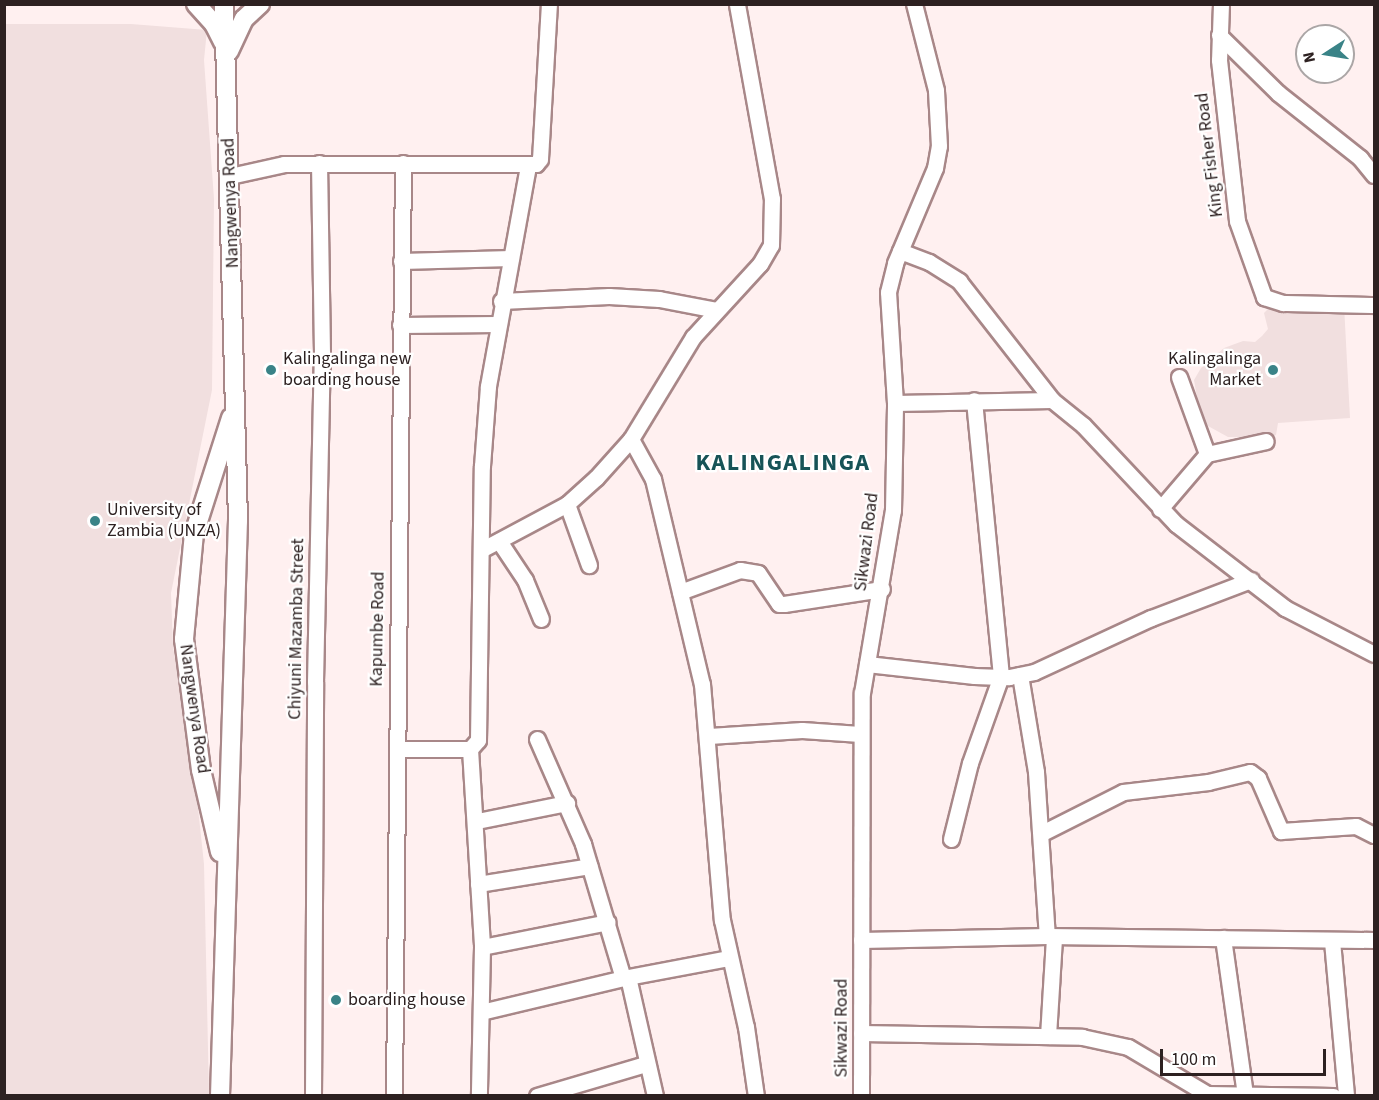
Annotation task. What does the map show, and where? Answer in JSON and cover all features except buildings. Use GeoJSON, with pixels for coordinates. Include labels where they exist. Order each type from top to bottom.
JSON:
{"type":"FeatureCollection","features":[{"type":"Feature","properties":{"kind":"main road"},"geometry":{"type":"LineString","coordinates":[[196,4],[214,24],[227,61]]}},
{"type":"Feature","properties":{"kind":"main road","name":"Nangwenya Road"},"geometry":{"type":"LineString","coordinates":[[220,1095],[237,566],[236,401],[224,4]]}},
{"type":"Feature","properties":{"kind":"main road"},"geometry":{"type":"LineString","coordinates":[[227,61],[232,39],[244,19],[260,4]]}},
{"type":"Feature","properties":{"kind":"main road","name":"Nangwenya Road"},"geometry":{"type":"LineString","coordinates":[[226,877],[201,770],[184,639],[194,534],[236,401]]}},
{"type":"Feature","properties":{"kind":"street"},"geometry":{"type":"LineString","coordinates":[[230,176],[284,164],[528,166],[540,159],[549,4]]}},
{"type":"Feature","properties":{"kind":"street"},"geometry":{"type":"LineString","coordinates":[[481,550],[567,504],[631,439],[693,337],[760,264],[771,245],[774,225],[737,4]]}},
{"type":"Feature","properties":{"kind":"street","name":"Sikwazi Road"},"geometry":{"type":"LineString","coordinates":[[861,1095],[860,734],[867,664],[882,589],[893,510],[895,403],[886,309],[900,251],[924,196],[939,146],[936,90],[914,4]]}},
{"type":"Feature","properties":{"kind":"street","name":"King Fisher Road"},"geometry":{"type":"LineString","coordinates":[[1221,4],[1219,36],[1236,220],[1264,297],[1283,303],[1374,306]]}},
{"type":"Feature","properties":{"kind":"street"},"geometry":{"type":"LineString","coordinates":[[1219,36],[1278,93],[1360,158],[1374,175]]}},
{"type":"Feature","properties":{"kind":"street","name":"Chiyuni Mazamba Street"},"geometry":{"type":"LineString","coordinates":[[313,1095],[315,682],[322,353],[319,163]]}},
{"type":"Feature","properties":{"kind":"street","name":"Kapumbe Road"},"geometry":{"type":"LineString","coordinates":[[394,1095],[399,325],[403,164]]}},
{"type":"Feature","properties":{"kind":"street"},"geometry":{"type":"LineString","coordinates":[[478,1095],[482,946],[477,821],[470,749],[478,740],[480,728],[482,466],[497,324],[528,166]]}},
{"type":"Feature","properties":{"kind":"street"},"geometry":{"type":"LineString","coordinates":[[900,251],[929,262],[959,281],[1052,400],[1083,426],[1160,509],[1285,608],[1374,654]]}},
{"type":"Feature","properties":{"kind":"street"},"geometry":{"type":"LineString","coordinates":[[401,261],[511,258]]}},
{"type":"Feature","properties":{"kind":"street"},"geometry":{"type":"LineString","coordinates":[[501,301],[561,296],[639,298],[716,310]]}},
{"type":"Feature","properties":{"kind":"street"},"geometry":{"type":"LineString","coordinates":[[399,325],[497,324]]}},
{"type":"Feature","properties":{"kind":"street"},"geometry":{"type":"LineString","coordinates":[[1179,377],[1207,454]]}},
{"type":"Feature","properties":{"kind":"street"},"geometry":{"type":"LineString","coordinates":[[951,839],[970,763],[1001,676],[974,400]]}},
{"type":"Feature","properties":{"kind":"street"},"geometry":{"type":"LineString","coordinates":[[895,403],[1052,400]]}},
{"type":"Feature","properties":{"kind":"street"},"geometry":{"type":"LineString","coordinates":[[631,439],[653,479],[702,684],[709,736],[722,920],[746,1027],[756,1095]]}},
{"type":"Feature","properties":{"kind":"street"},"geometry":{"type":"LineString","coordinates":[[1160,509],[1207,454],[1266,441]]}},
{"type":"Feature","properties":{"kind":"street"},"geometry":{"type":"LineString","coordinates":[[567,504],[589,565]]}},
{"type":"Feature","properties":{"kind":"street"},"geometry":{"type":"LineString","coordinates":[[500,541],[525,580],[541,619]]}},
{"type":"Feature","properties":{"kind":"street"},"geometry":{"type":"LineString","coordinates":[[680,592],[740,570],[758,573],[776,600],[783,604],[882,589]]}},
{"type":"Feature","properties":{"kind":"street"},"geometry":{"type":"LineString","coordinates":[[867,664],[1001,676],[1020,675],[1066,659],[1151,618],[1251,580]]}},
{"type":"Feature","properties":{"kind":"street"},"geometry":{"type":"LineString","coordinates":[[1020,675],[1031,729],[1051,936],[1048,1036]]}},
{"type":"Feature","properties":{"kind":"street"},"geometry":{"type":"LineString","coordinates":[[709,736],[802,730],[860,734]]}},
{"type":"Feature","properties":{"kind":"street"},"geometry":{"type":"LineString","coordinates":[[537,739],[567,803],[590,866],[626,978],[655,1095]]}},
{"type":"Feature","properties":{"kind":"street"},"geometry":{"type":"LineString","coordinates":[[397,749],[470,749]]}},
{"type":"Feature","properties":{"kind":"street"},"geometry":{"type":"LineString","coordinates":[[1042,832],[1129,790],[1208,782],[1250,772],[1258,778],[1281,831],[1356,826],[1374,835]]}},
{"type":"Feature","properties":{"kind":"street"},"geometry":{"type":"LineString","coordinates":[[477,821],[567,803]]}},
{"type":"Feature","properties":{"kind":"street"},"geometry":{"type":"LineString","coordinates":[[478,884],[590,866]]}},
{"type":"Feature","properties":{"kind":"street"},"geometry":{"type":"LineString","coordinates":[[482,946],[608,922]]}},
{"type":"Feature","properties":{"kind":"street"},"geometry":{"type":"LineString","coordinates":[[861,940],[1051,936],[1374,940]]}},
{"type":"Feature","properties":{"kind":"street"},"geometry":{"type":"LineString","coordinates":[[1223,938],[1245,1095]]}},
{"type":"Feature","properties":{"kind":"street"},"geometry":{"type":"LineString","coordinates":[[1332,941],[1347,1095]]}},
{"type":"Feature","properties":{"kind":"street"},"geometry":{"type":"LineString","coordinates":[[481,1012],[626,978],[729,958]]}},
{"type":"Feature","properties":{"kind":"street"},"geometry":{"type":"LineString","coordinates":[[861,1033],[1048,1036],[1118,1043],[1196,1091],[1245,1095],[1333,1095]]}},
{"type":"Feature","properties":{"kind":"street"},"geometry":{"type":"LineString","coordinates":[[537,1095],[646,1064]]}},
{"type":"Feature","properties":{"kind":"shaded area","name":"University of Zambia (UNZA)"},"geometry":{"type":"Polygon","coordinates":[[[4,24],[131,24],[207,30],[204,60],[214,199],[212,390],[171,593],[173,647],[194,771],[204,864],[209,1095],[5,1095],[4,24]]]}},
{"type":"Feature","properties":{"kind":"shaded area","name":"Kalingalinga Market"},"geometry":{"type":"Polygon","coordinates":[[[1273,304],[1344,305],[1350,418],[1278,423],[1276,435],[1269,437],[1228,437],[1208,426],[1200,415],[1194,380],[1201,368],[1224,348],[1243,341],[1255,342],[1262,336],[1268,329],[1264,313],[1273,304]]]}},
{"type":"Feature","properties":{"kind":"place","name":"Kalingalinga new boarding house"},"geometry":{"type":"Point","coordinates":[271,370]}},
{"type":"Feature","properties":{"kind":"place","name":"Kalingalinga Market"},"geometry":{"type":"Point","coordinates":[1273,370]}},
{"type":"Feature","properties":{"kind":"place","name":"University of Zambia (UNZA)"},"geometry":{"type":"Point","coordinates":[95,521]}},
{"type":"Feature","properties":{"kind":"place","name":"boarding house"},"geometry":{"type":"Point","coordinates":[336,1000]}},
{"type":"Feature","properties":{"kind":"district","name":"KALINGALINGA"},"geometry":{"type":"Point","coordinates":[783,463]}}]}
